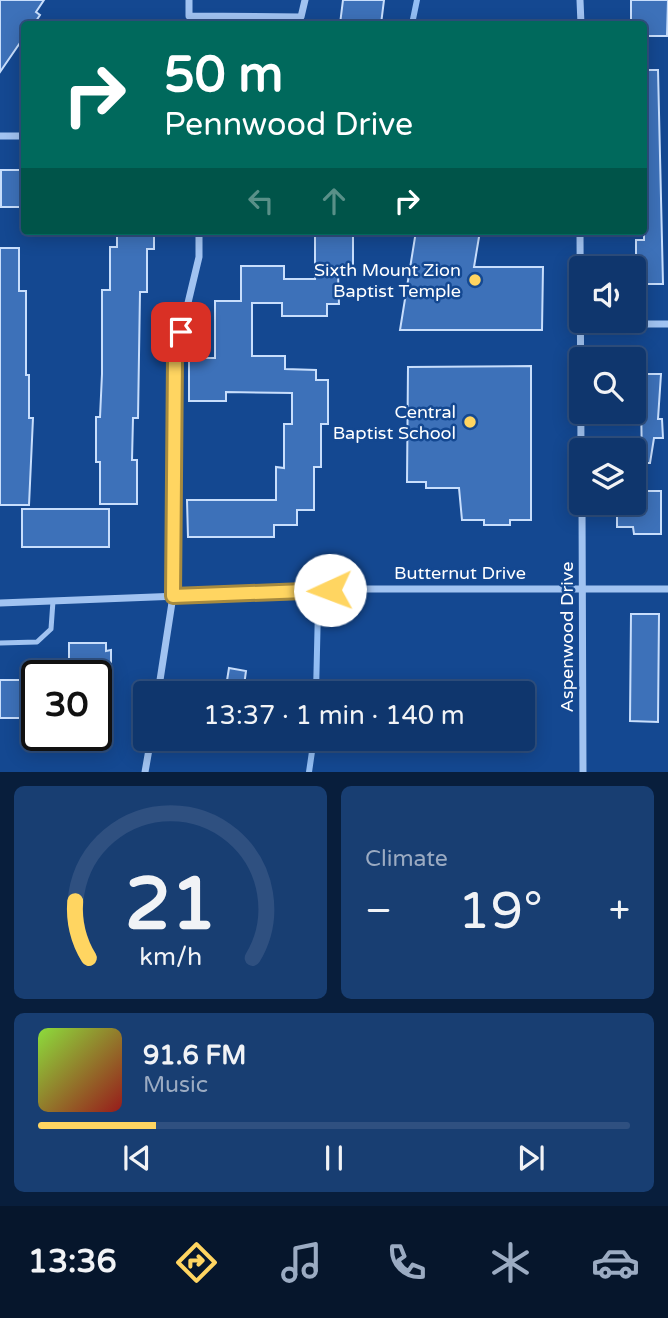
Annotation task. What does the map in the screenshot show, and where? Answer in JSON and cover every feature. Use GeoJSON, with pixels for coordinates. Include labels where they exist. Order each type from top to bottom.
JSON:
{"type":"FeatureCollection","features":[{"type":"Feature","properties":{"kind":"street"},"geometry":{"type":"LineString","coordinates":[[189,0],[189,16],[301,17],[305,0]]}},
{"type":"Feature","properties":{"kind":"street"},"geometry":{"type":"LineString","coordinates":[[580,0],[581,21]]}},
{"type":"Feature","properties":{"kind":"street"},"geometry":{"type":"LineString","coordinates":[[0,136],[21,136]]}},
{"type":"Feature","properties":{"kind":"street"},"geometry":{"type":"LineString","coordinates":[[160,681],[173,596],[175,358],[199,257],[199,235]]}},
{"type":"Feature","properties":{"kind":"street"},"geometry":{"type":"LineString","coordinates":[[580,235],[580,256]]}},
{"type":"Feature","properties":{"kind":"street"},"geometry":{"type":"LineString","coordinates":[[646,324],[668,324]]}},
{"type":"Feature","properties":{"kind":"street"},"geometry":{"type":"LineString","coordinates":[[580,333],[581,438]]}},
{"type":"Feature","properties":{"kind":"street","name":"Aspenwood Drive"},"geometry":{"type":"LineString","coordinates":[[582,515],[583,772]]}},
{"type":"Feature","properties":{"kind":"street","name":"Butternut Drive"},"geometry":{"type":"LineString","coordinates":[[0,603],[355,589],[668,589]]}},
{"type":"Feature","properties":{"kind":"street"},"geometry":{"type":"LineString","coordinates":[[145,772],[149,751]]}},
{"type":"Feature","properties":{"kind":"lane"},"geometry":{"type":"LineString","coordinates":[[0,643],[37,642],[51,629],[53,601]]}},
{"type":"Feature","properties":{"kind":"building"},"geometry":{"type":"Polygon","coordinates":[[[0,0],[44,0],[36,12],[40,15],[36,21],[21,21],[21,41],[0,72],[0,0]]]}},
{"type":"Feature","properties":{"kind":"building"},"geometry":{"type":"Polygon","coordinates":[[[343,0],[384,0],[381,21],[340,21],[343,0]]]}},
{"type":"Feature","properties":{"kind":"building"},"geometry":{"type":"Polygon","coordinates":[[[631,0],[668,0],[667,36],[647,36],[647,21],[631,21],[631,0]]]}},
{"type":"Feature","properties":{"kind":"building"},"geometry":{"type":"Polygon","coordinates":[[[647,70],[658,70],[663,284],[646,284],[646,256],[636,256],[636,240],[644,240],[644,235],[647,235],[647,70]]]}},
{"type":"Feature","properties":{"kind":"building"},"geometry":{"type":"Polygon","coordinates":[[[1,170],[21,170],[21,207],[1,207],[1,170]]]}},
{"type":"Feature","properties":{"kind":"building"},"geometry":{"type":"Polygon","coordinates":[[[117,235],[154,235],[154,249],[147,249],[147,292],[140,292],[138,418],[133,418],[132,460],[137,460],[137,504],[100,504],[100,462],[96,462],[96,417],[100,417],[102,374],[102,290],[110,290],[110,247],[117,247],[117,235]]]}},
{"type":"Feature","properties":{"kind":"building"},"geometry":{"type":"Polygon","coordinates":[[[315,235],[353,235],[353,273],[338,273],[339,304],[327,304],[327,316],[282,316],[282,303],[252,303],[252,356],[285,356],[285,369],[316,370],[316,380],[328,380],[328,424],[321,424],[321,467],[314,467],[314,510],[297,510],[297,525],[274,525],[274,537],[188,537],[187,500],[276,500],[276,467],[284,468],[284,424],[292,424],[292,393],[226,392],[226,401],[189,401],[189,358],[215,358],[215,301],[241,301],[241,266],[284,266],[284,279],[315,279],[315,235]]]}},
{"type":"Feature","properties":{"kind":"building","name":"Sixth Mount Zion Baptist Temple"},"geometry":{"type":"Polygon","coordinates":[[[415,235],[479,235],[474,267],[543,267],[542,330],[400,330],[415,235]]]}},
{"type":"Feature","properties":{"kind":"building"},"geometry":{"type":"Polygon","coordinates":[[[0,248],[19,248],[19,291],[26,291],[26,375],[29,375],[29,418],[33,418],[29,505],[0,505],[0,248]]]}},
{"type":"Feature","properties":{"kind":"building"},"geometry":{"type":"Polygon","coordinates":[[[531,366],[531,520],[510,520],[510,525],[484,525],[484,520],[462,520],[459,488],[426,488],[426,482],[407,482],[408,367],[531,366]]]}},
{"type":"Feature","properties":{"kind":"building"},"geometry":{"type":"Polygon","coordinates":[[[646,374],[661,374],[658,419],[662,419],[663,438],[654,438],[650,463],[646,463],[646,438],[642,438],[641,424],[646,424],[646,374]]]}},
{"type":"Feature","properties":{"kind":"building"},"geometry":{"type":"Polygon","coordinates":[[[646,491],[661,491],[661,534],[634,534],[633,527],[617,527],[617,515],[646,515],[646,491]]]}},
{"type":"Feature","properties":{"kind":"building"},"geometry":{"type":"Polygon","coordinates":[[[22,509],[109,509],[109,547],[22,547],[22,509]]]}},
{"type":"Feature","properties":{"kind":"building"},"geometry":{"type":"Polygon","coordinates":[[[631,614],[659,614],[658,722],[630,721],[631,614]]]}},
{"type":"Feature","properties":{"kind":"building"},"geometry":{"type":"Polygon","coordinates":[[[69,643],[106,643],[106,651],[111,650],[111,660],[69,660],[69,643]]]}},
{"type":"Feature","properties":{"kind":"building"},"geometry":{"type":"Polygon","coordinates":[[[229,668],[246,671],[245,681],[227,681],[229,668]]]}},
{"type":"Feature","properties":{"kind":"building"},"geometry":{"type":"Polygon","coordinates":[[[0,680],[21,680],[21,718],[0,718],[0,680]]]}},
{"type":"Feature","properties":{"kind":"waterway"},"geometry":{"type":"LineString","coordinates":[[413,21],[417,0]]}},
{"type":"Feature","properties":{"kind":"waterway"},"geometry":{"type":"LineString","coordinates":[[316,681],[318,608]]}},
{"type":"Feature","properties":{"kind":"waterway"},"geometry":{"type":"LineString","coordinates":[[309,772],[312,751]]}},
{"type":"Feature","properties":{"kind":"place","name":"Sixth Mount Zion Baptist Temple"},"geometry":{"type":"Point","coordinates":[475,280]}},
{"type":"Feature","properties":{"kind":"place","name":"Central Baptist School"},"geometry":{"type":"Point","coordinates":[470,422]}},
{"type":"Feature","properties":{"kind":"route"},"geometry":{"type":"LineString","coordinates":[[181,332],[175,358],[173,596],[330,590]]}}]}
